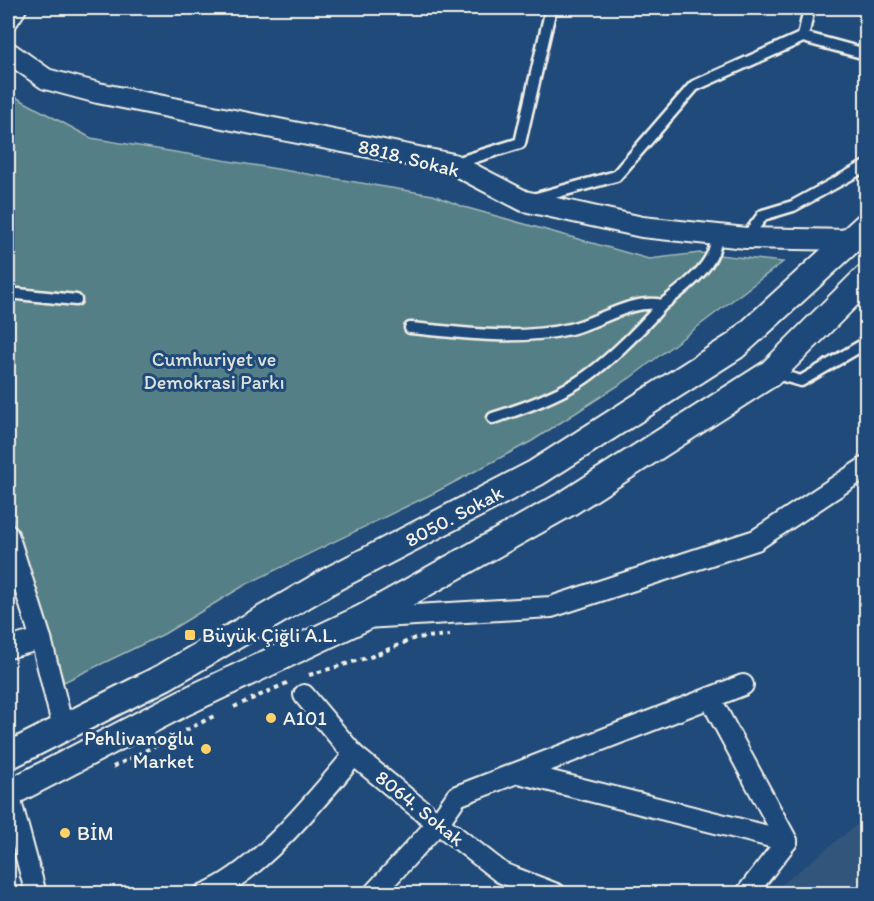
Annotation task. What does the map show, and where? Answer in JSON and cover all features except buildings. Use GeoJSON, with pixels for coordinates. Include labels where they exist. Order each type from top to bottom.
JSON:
{"type":"FeatureCollection","features":[{"type":"Feature","properties":{"kind":"street"},"geometry":{"type":"LineString","coordinates":[[8,20],[16,8]]}},
{"type":"Feature","properties":{"kind":"street","name":"8818. Sokak"},"geometry":{"type":"LineString","coordinates":[[8,52],[46,79],[98,93],[453,164],[524,201],[642,227],[746,238],[859,233]]}},
{"type":"Feature","properties":{"kind":"street","name":"8050. Sokak"},"geometry":{"type":"LineString","coordinates":[[8,756],[164,677],[334,578],[536,473],[735,346],[859,233]]}},
{"type":"Feature","properties":{"kind":"street"},"geometry":{"type":"LineString","coordinates":[[36,894],[8,794],[183,703],[363,618],[568,503],[771,373],[867,278]]}},
{"type":"Feature","properties":{"kind":"street"},"geometry":{"type":"LineString","coordinates":[[363,618],[551,607],[756,540],[867,467]]}},
{"type":"Feature","properties":{"kind":"street"},"geometry":{"type":"LineString","coordinates":[[8,535],[41,639],[63,728]]}},
{"type":"Feature","properties":{"kind":"street"},"geometry":{"type":"LineString","coordinates":[[8,648],[41,639]]}},
{"type":"Feature","properties":{"kind":"street","name":"8064. Sokak"},"geometry":{"type":"LineString","coordinates":[[301,684],[354,755],[502,873],[556,894]]}},
{"type":"Feature","properties":{"kind":"street"},"geometry":{"type":"LineString","coordinates":[[374,894],[438,823],[457,796],[742,684]]}},
{"type":"Feature","properties":{"kind":"street"},"geometry":{"type":"LineString","coordinates":[[710,698],[787,841]]}},
{"type":"Feature","properties":{"kind":"street"},"geometry":{"type":"LineString","coordinates":[[204,894],[229,890],[300,819],[354,755]]}},
{"type":"Feature","properties":{"kind":"street"},"geometry":{"type":"LineString","coordinates":[[519,773],[787,841]]}},
{"type":"Feature","properties":{"kind":"street"},"geometry":{"type":"LineString","coordinates":[[746,894],[787,841]]}},
{"type":"Feature","properties":{"kind":"lane"},"geometry":{"type":"LineString","coordinates":[[453,164],[520,143],[551,8]]}},
{"type":"Feature","properties":{"kind":"lane"},"geometry":{"type":"LineString","coordinates":[[803,37],[809,8]]}},
{"type":"Feature","properties":{"kind":"lane"},"geometry":{"type":"LineString","coordinates":[[524,201],[616,176],[694,86],[803,37],[862,53],[867,52]]}},
{"type":"Feature","properties":{"kind":"lane"},"geometry":{"type":"LineString","coordinates":[[746,238],[763,215],[793,206],[867,166]]}},
{"type":"Feature","properties":{"kind":"lane"},"geometry":{"type":"LineString","coordinates":[[493,418],[535,404],[577,383],[639,331],[662,305],[699,274],[717,245],[716,235]]}},
{"type":"Feature","properties":{"kind":"lane"},"geometry":{"type":"LineString","coordinates":[[8,292],[76,300]]}},
{"type":"Feature","properties":{"kind":"lane"},"geometry":{"type":"LineString","coordinates":[[410,328],[502,337],[571,329],[647,302],[662,305]]}},
{"type":"Feature","properties":{"kind":"lane"},"geometry":{"type":"LineString","coordinates":[[771,373],[801,381],[867,343]]}},
{"type":"Feature","properties":{"kind":"path"},"geometry":{"type":"LineString","coordinates":[[232,708],[373,657],[415,638],[458,635]]}},
{"type":"Feature","properties":{"kind":"path"},"geometry":{"type":"LineString","coordinates":[[112,768],[222,712]]}},
{"type":"Feature","properties":{"kind":"shaded area"},"geometry":{"type":"Polygon","coordinates":[[[866,817],[866,893],[771,893],[866,817]]]}},
{"type":"Feature","properties":{"kind":"green space","name":"Cumhuriyet ve Demokrasi Parkı"},"geometry":{"type":"Polygon","coordinates":[[[8,93],[91,138],[433,195],[464,207],[649,259],[700,253],[783,262],[630,378],[532,441],[434,493],[245,585],[164,634],[64,682],[8,507],[8,93]]]}},
{"type":"Feature","properties":{"kind":"place","name":"Büyük Çiğli A.L."},"geometry":{"type":"Point","coordinates":[190,635]}},
{"type":"Feature","properties":{"kind":"place","name":"A101"},"geometry":{"type":"Point","coordinates":[271,718]}},
{"type":"Feature","properties":{"kind":"place","name":"Pehlivanoğlu Market"},"geometry":{"type":"Point","coordinates":[206,749]}},
{"type":"Feature","properties":{"kind":"place","name":"BİM"},"geometry":{"type":"Point","coordinates":[65,833]}}]}
